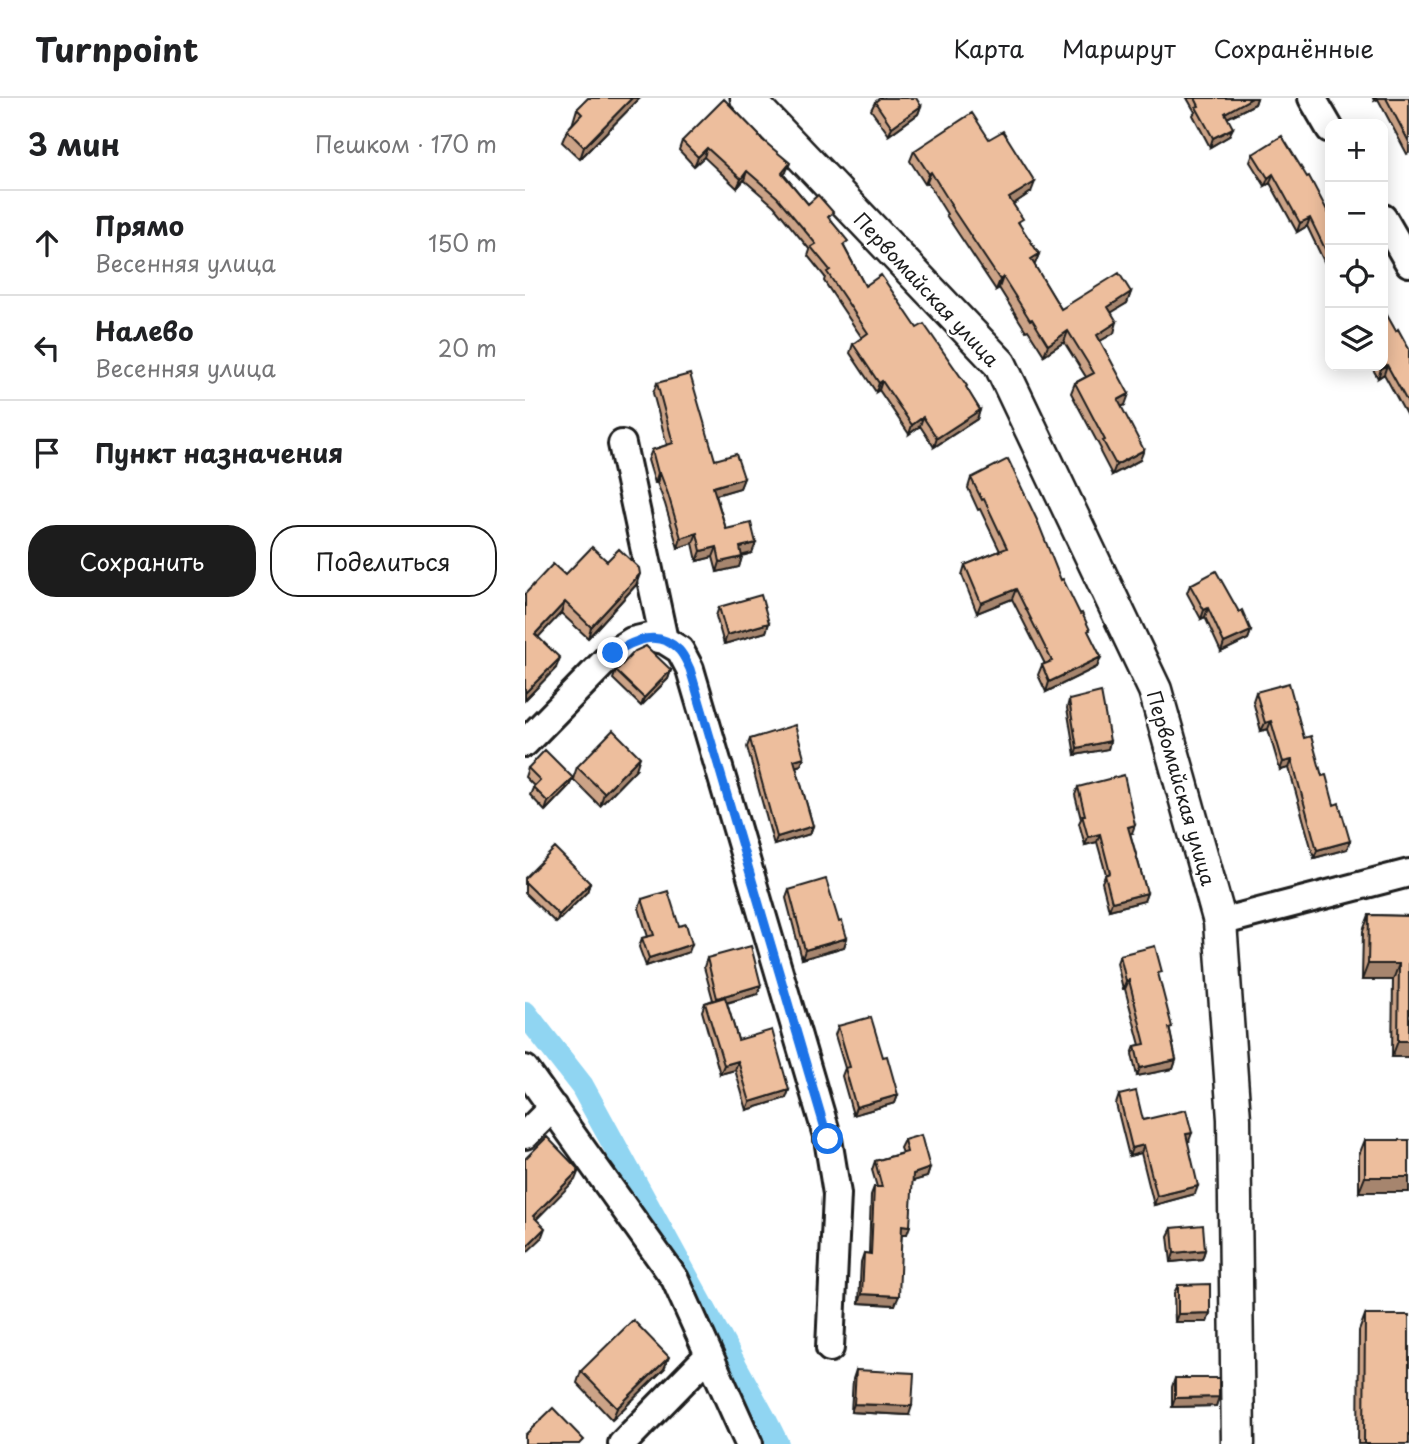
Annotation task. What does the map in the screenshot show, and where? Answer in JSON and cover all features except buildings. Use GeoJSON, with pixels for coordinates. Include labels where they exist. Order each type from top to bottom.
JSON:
{"type":"FeatureCollection","features":[{"type":"Feature","properties":{"kind":"main road","name":"Первомайская улица"},"geometry":{"type":"LineString","coordinates":[[747,98],[1000,364],[1156,690],[1220,922],[1234,1119],[1238,1444]]}},
{"type":"Feature","properties":{"kind":"street"},"geometry":{"type":"LineString","coordinates":[[1312,98],[1325,120]]}},
{"type":"Feature","properties":{"kind":"street"},"geometry":{"type":"LineString","coordinates":[[1388,226],[1409,262]]}},
{"type":"Feature","properties":{"kind":"street"},"geometry":{"type":"LineString","coordinates":[[622,444],[664,640]]}},
{"type":"Feature","properties":{"kind":"street"},"geometry":{"type":"LineString","coordinates":[[525,743],[613,653],[632,641],[649,638],[664,640],[680,650],[690,669],[828,1139],[837,1194],[830,1348]]}},
{"type":"Feature","properties":{"kind":"street"},"geometry":{"type":"LineString","coordinates":[[1220,922],[1409,873]]}},
{"type":"Feature","properties":{"kind":"street"},"geometry":{"type":"LineString","coordinates":[[525,1069],[675,1279],[749,1444]]}},
{"type":"Feature","properties":{"kind":"street"},"geometry":{"type":"LineString","coordinates":[[525,1135],[553,1107]]}},
{"type":"Feature","properties":{"kind":"street"},"geometry":{"type":"LineString","coordinates":[[622,1444],[709,1355]]}},
{"type":"Feature","properties":{"kind":"waterway"},"geometry":{"type":"LineString","coordinates":[[525,1013],[582,1086],[777,1444]]}},
{"type":"Feature","properties":{"kind":"route"},"geometry":{"type":"LineString","coordinates":[[613,653],[632,641],[649,638],[664,640],[680,650],[690,669],[828,1139]]}}]}
